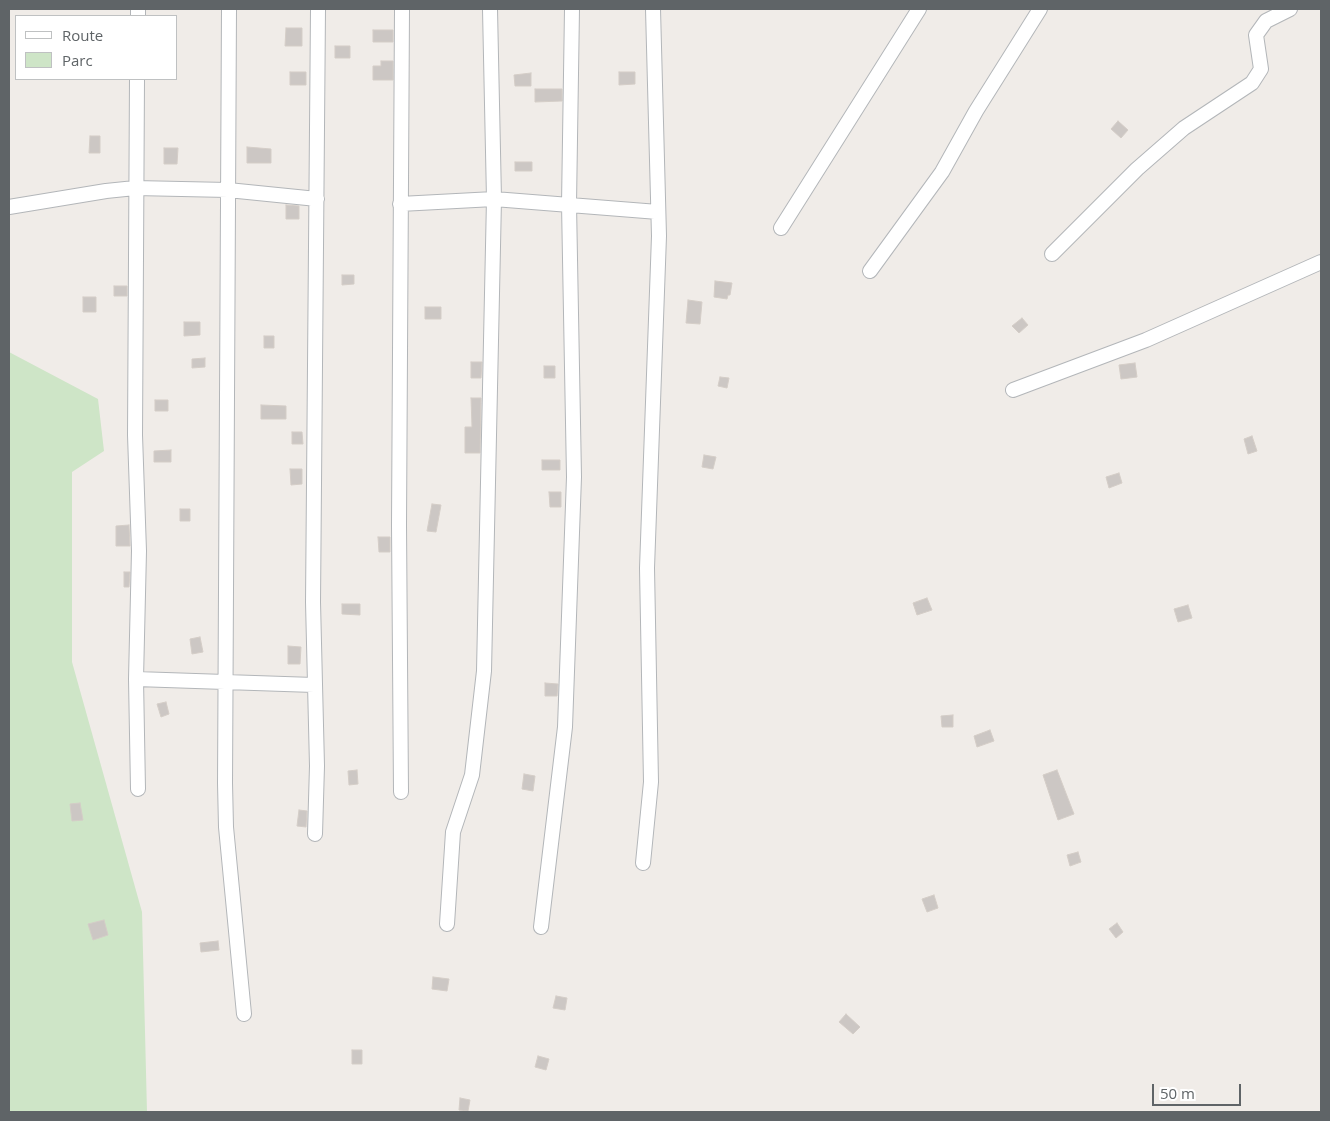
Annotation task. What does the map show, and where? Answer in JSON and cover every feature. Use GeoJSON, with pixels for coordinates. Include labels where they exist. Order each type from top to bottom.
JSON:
{"type":"FeatureCollection","features":[{"type":"Feature","properties":{"kind":"street"},"geometry":{"type":"LineString","coordinates":[[229,9],[225,683],[226,827],[244,1014]]}},
{"type":"Feature","properties":{"kind":"street"},"geometry":{"type":"LineString","coordinates":[[315,834],[317,766],[314,685],[318,9]]}},
{"type":"Feature","properties":{"kind":"street"},"geometry":{"type":"LineString","coordinates":[[401,792],[400,204],[402,9]]}},
{"type":"Feature","properties":{"kind":"street"},"geometry":{"type":"LineString","coordinates":[[447,924],[453,832],[472,775],[484,671],[494,199],[490,9]]}},
{"type":"Feature","properties":{"kind":"street"},"geometry":{"type":"LineString","coordinates":[[542,927],[566,708],[574,476],[569,204],[572,9]]}},
{"type":"Feature","properties":{"kind":"street"},"geometry":{"type":"LineString","coordinates":[[643,863],[652,782],[647,568],[658,212],[653,9]]}},
{"type":"Feature","properties":{"kind":"street"},"geometry":{"type":"LineString","coordinates":[[780,228],[919,9]]}},
{"type":"Feature","properties":{"kind":"street"},"geometry":{"type":"LineString","coordinates":[[870,270],[942,172],[976,111],[1040,9]]}},
{"type":"Feature","properties":{"kind":"street"},"geometry":{"type":"LineString","coordinates":[[1052,254],[1136,169],[1177,134],[1252,83],[1261,69],[1256,36],[1260,28],[1266,21],[1290,9]]}},
{"type":"Feature","properties":{"kind":"street"},"geometry":{"type":"LineString","coordinates":[[137,80],[135,435],[139,551],[136,680],[138,789]]}},
{"type":"Feature","properties":{"kind":"street"},"geometry":{"type":"LineString","coordinates":[[9,207],[106,190],[135,188],[228,190],[317,199]]}},
{"type":"Feature","properties":{"kind":"street"},"geometry":{"type":"LineString","coordinates":[[400,204],[494,199],[658,212]]}},
{"type":"Feature","properties":{"kind":"street"},"geometry":{"type":"LineString","coordinates":[[1013,390],[1146,340],[1321,262]]}},
{"type":"Feature","properties":{"kind":"street"},"geometry":{"type":"LineString","coordinates":[[136,680],[314,685]]}},
{"type":"Feature","properties":{"kind":"green space"},"geometry":{"type":"Polygon","coordinates":[[[9,352],[98,399],[104,451],[72,472],[72,662],[142,912],[147,1112],[9,1112],[9,352]]]}},
{"type":"Feature","properties":{"kind":"building"},"geometry":{"type":"Polygon","coordinates":[[[286,28],[302,28],[302,46],[285,46],[286,28]]]}},
{"type":"Feature","properties":{"kind":"building"},"geometry":{"type":"Polygon","coordinates":[[[373,30],[393,30],[393,42],[373,42],[373,30]]]}},
{"type":"Feature","properties":{"kind":"building"},"geometry":{"type":"Polygon","coordinates":[[[335,46],[350,46],[350,58],[335,58],[335,46]]]}},
{"type":"Feature","properties":{"kind":"building"},"geometry":{"type":"Polygon","coordinates":[[[381,61],[393,61],[393,80],[373,80],[373,66],[381,66],[381,61]]]}},
{"type":"Feature","properties":{"kind":"building"},"geometry":{"type":"Polygon","coordinates":[[[290,72],[306,72],[306,85],[290,85],[290,72]]]}},
{"type":"Feature","properties":{"kind":"building"},"geometry":{"type":"Polygon","coordinates":[[[619,72],[635,72],[635,84],[619,85],[619,72]]]}},
{"type":"Feature","properties":{"kind":"building"},"geometry":{"type":"Polygon","coordinates":[[[531,73],[531,86],[515,86],[514,75],[531,73]]]}},
{"type":"Feature","properties":{"kind":"building"},"geometry":{"type":"Polygon","coordinates":[[[535,89],[562,89],[562,101],[535,102],[535,89]]]}},
{"type":"Feature","properties":{"kind":"building"},"geometry":{"type":"Polygon","coordinates":[[[1118,121],[1128,130],[1121,138],[1111,129],[1118,121]]]}},
{"type":"Feature","properties":{"kind":"building"},"geometry":{"type":"Polygon","coordinates":[[[90,136],[100,136],[100,153],[89,153],[90,136]]]}},
{"type":"Feature","properties":{"kind":"building"},"geometry":{"type":"Polygon","coordinates":[[[247,147],[271,149],[271,163],[247,163],[247,147]]]}},
{"type":"Feature","properties":{"kind":"building"},"geometry":{"type":"Polygon","coordinates":[[[164,148],[178,148],[177,164],[164,164],[164,148]]]}},
{"type":"Feature","properties":{"kind":"building"},"geometry":{"type":"Polygon","coordinates":[[[515,162],[532,162],[532,171],[515,171],[515,162]]]}},
{"type":"Feature","properties":{"kind":"building"},"geometry":{"type":"Polygon","coordinates":[[[286,205],[299,206],[299,219],[286,219],[286,205]]]}},
{"type":"Feature","properties":{"kind":"building"},"geometry":{"type":"Polygon","coordinates":[[[342,275],[354,275],[354,284],[342,285],[342,275]]]}},
{"type":"Feature","properties":{"kind":"building"},"geometry":{"type":"Polygon","coordinates":[[[715,281],[732,283],[730,295],[728,295],[727,299],[714,297],[715,281]]]}},
{"type":"Feature","properties":{"kind":"building"},"geometry":{"type":"Polygon","coordinates":[[[114,286],[127,286],[127,296],[114,296],[114,286]]]}},
{"type":"Feature","properties":{"kind":"building"},"geometry":{"type":"Polygon","coordinates":[[[83,297],[96,297],[96,312],[83,312],[83,297]]]}},
{"type":"Feature","properties":{"kind":"building"},"geometry":{"type":"Polygon","coordinates":[[[688,300],[702,302],[700,324],[686,323],[688,300]]]}},
{"type":"Feature","properties":{"kind":"building"},"geometry":{"type":"Polygon","coordinates":[[[425,307],[441,307],[441,319],[425,319],[425,307]]]}},
{"type":"Feature","properties":{"kind":"building"},"geometry":{"type":"Polygon","coordinates":[[[1022,318],[1028,325],[1019,333],[1012,326],[1022,318]]]}},
{"type":"Feature","properties":{"kind":"building"},"geometry":{"type":"Polygon","coordinates":[[[184,322],[200,322],[200,335],[184,336],[184,322]]]}},
{"type":"Feature","properties":{"kind":"building"},"geometry":{"type":"Polygon","coordinates":[[[264,336],[274,336],[274,348],[264,348],[264,336]]]}},
{"type":"Feature","properties":{"kind":"building"},"geometry":{"type":"Polygon","coordinates":[[[205,358],[205,367],[192,368],[192,359],[205,358]]]}},
{"type":"Feature","properties":{"kind":"building"},"geometry":{"type":"Polygon","coordinates":[[[471,362],[482,362],[481,378],[471,378],[471,362]]]}},
{"type":"Feature","properties":{"kind":"building"},"geometry":{"type":"Polygon","coordinates":[[[1135,363],[1137,377],[1121,379],[1119,365],[1135,363]]]}},
{"type":"Feature","properties":{"kind":"building"},"geometry":{"type":"Polygon","coordinates":[[[544,366],[555,366],[555,378],[544,378],[544,366]]]}},
{"type":"Feature","properties":{"kind":"building"},"geometry":{"type":"Polygon","coordinates":[[[720,377],[729,378],[727,388],[718,386],[720,377]]]}},
{"type":"Feature","properties":{"kind":"building"},"geometry":{"type":"Polygon","coordinates":[[[471,398],[481,398],[480,453],[465,453],[465,427],[472,427],[471,398]]]}},
{"type":"Feature","properties":{"kind":"building"},"geometry":{"type":"Polygon","coordinates":[[[155,400],[168,400],[168,411],[155,411],[155,400]]]}},
{"type":"Feature","properties":{"kind":"building"},"geometry":{"type":"Polygon","coordinates":[[[261,405],[286,406],[286,419],[261,419],[261,405]]]}},
{"type":"Feature","properties":{"kind":"building"},"geometry":{"type":"Polygon","coordinates":[[[292,432],[302,432],[303,444],[292,444],[292,432]]]}},
{"type":"Feature","properties":{"kind":"building"},"geometry":{"type":"Polygon","coordinates":[[[1252,436],[1257,451],[1248,454],[1244,439],[1252,436]]]}},
{"type":"Feature","properties":{"kind":"building"},"geometry":{"type":"Polygon","coordinates":[[[171,450],[171,462],[154,462],[154,451],[171,450]]]}},
{"type":"Feature","properties":{"kind":"building"},"geometry":{"type":"Polygon","coordinates":[[[704,455],[716,457],[713,469],[702,467],[704,455]]]}},
{"type":"Feature","properties":{"kind":"building"},"geometry":{"type":"Polygon","coordinates":[[[542,460],[560,460],[560,470],[542,470],[542,460]]]}},
{"type":"Feature","properties":{"kind":"building"},"geometry":{"type":"Polygon","coordinates":[[[290,469],[302,469],[302,484],[291,485],[290,469]]]}},
{"type":"Feature","properties":{"kind":"building"},"geometry":{"type":"Polygon","coordinates":[[[1119,473],[1122,483],[1109,488],[1106,477],[1119,473]]]}},
{"type":"Feature","properties":{"kind":"building"},"geometry":{"type":"Polygon","coordinates":[[[549,492],[561,492],[561,507],[550,507],[549,492]]]}},
{"type":"Feature","properties":{"kind":"building"},"geometry":{"type":"Polygon","coordinates":[[[432,504],[441,505],[436,532],[427,531],[432,504]]]}},
{"type":"Feature","properties":{"kind":"building"},"geometry":{"type":"Polygon","coordinates":[[[180,509],[190,509],[190,521],[180,521],[180,509]]]}},
{"type":"Feature","properties":{"kind":"building"},"geometry":{"type":"Polygon","coordinates":[[[129,525],[130,546],[116,546],[116,526],[129,525]]]}},
{"type":"Feature","properties":{"kind":"building"},"geometry":{"type":"Polygon","coordinates":[[[378,537],[390,537],[390,552],[379,552],[378,537]]]}},
{"type":"Feature","properties":{"kind":"building"},"geometry":{"type":"Polygon","coordinates":[[[124,572],[130,572],[129,587],[124,587],[124,572]]]}},
{"type":"Feature","properties":{"kind":"building"},"geometry":{"type":"Polygon","coordinates":[[[927,598],[932,610],[917,615],[913,603],[927,598]]]}},
{"type":"Feature","properties":{"kind":"building"},"geometry":{"type":"Polygon","coordinates":[[[342,604],[360,604],[360,615],[342,614],[342,604]]]}},
{"type":"Feature","properties":{"kind":"building"},"geometry":{"type":"Polygon","coordinates":[[[1188,605],[1192,618],[1178,622],[1174,609],[1188,605]]]}},
{"type":"Feature","properties":{"kind":"building"},"geometry":{"type":"Polygon","coordinates":[[[200,637],[203,652],[192,654],[190,639],[200,637]]]}},
{"type":"Feature","properties":{"kind":"building"},"geometry":{"type":"Polygon","coordinates":[[[288,646],[301,647],[300,664],[288,664],[288,646]]]}},
{"type":"Feature","properties":{"kind":"building"},"geometry":{"type":"Polygon","coordinates":[[[545,683],[558,684],[557,696],[545,696],[545,683]]]}},
{"type":"Feature","properties":{"kind":"building"},"geometry":{"type":"Polygon","coordinates":[[[166,702],[169,714],[161,717],[157,704],[166,702]]]}},
{"type":"Feature","properties":{"kind":"building"},"geometry":{"type":"Polygon","coordinates":[[[953,715],[953,727],[942,727],[941,716],[953,715]]]}},
{"type":"Feature","properties":{"kind":"building"},"geometry":{"type":"Polygon","coordinates":[[[990,730],[994,741],[977,747],[974,736],[990,730]]]}},
{"type":"Feature","properties":{"kind":"building"},"geometry":{"type":"Polygon","coordinates":[[[357,770],[358,784],[349,785],[348,771],[357,770]]]}},
{"type":"Feature","properties":{"kind":"building"},"geometry":{"type":"Polygon","coordinates":[[[1057,770],[1074,814],[1058,820],[1043,775],[1057,770]]]}},
{"type":"Feature","properties":{"kind":"building"},"geometry":{"type":"Polygon","coordinates":[[[524,774],[535,776],[533,791],[522,789],[524,774]]]}},
{"type":"Feature","properties":{"kind":"building"},"geometry":{"type":"Polygon","coordinates":[[[80,803],[83,820],[72,821],[70,804],[80,803]]]}},
{"type":"Feature","properties":{"kind":"building"},"geometry":{"type":"Polygon","coordinates":[[[299,810],[307,811],[306,827],[297,826],[299,810]]]}},
{"type":"Feature","properties":{"kind":"building"},"geometry":{"type":"Polygon","coordinates":[[[1078,852],[1081,862],[1070,866],[1067,855],[1078,852]]]}},
{"type":"Feature","properties":{"kind":"building"},"geometry":{"type":"Polygon","coordinates":[[[934,895],[938,908],[927,912],[922,899],[934,895]]]}},
{"type":"Feature","properties":{"kind":"building"},"geometry":{"type":"Polygon","coordinates":[[[104,920],[108,935],[93,940],[88,924],[104,920]]]}},
{"type":"Feature","properties":{"kind":"building"},"geometry":{"type":"Polygon","coordinates":[[[1117,923],[1123,932],[1116,938],[1109,929],[1117,923]]]}},
{"type":"Feature","properties":{"kind":"building"},"geometry":{"type":"Polygon","coordinates":[[[218,941],[219,950],[201,952],[200,943],[218,941]]]}},
{"type":"Feature","properties":{"kind":"building"},"geometry":{"type":"Polygon","coordinates":[[[433,977],[449,979],[447,991],[432,989],[433,977]]]}},
{"type":"Feature","properties":{"kind":"building"},"geometry":{"type":"Polygon","coordinates":[[[556,996],[567,998],[565,1010],[553,1008],[556,996]]]}},
{"type":"Feature","properties":{"kind":"building"},"geometry":{"type":"Polygon","coordinates":[[[846,1014],[860,1027],[853,1034],[839,1022],[846,1014]]]}},
{"type":"Feature","properties":{"kind":"building"},"geometry":{"type":"Polygon","coordinates":[[[352,1050],[362,1050],[362,1064],[352,1064],[352,1050]]]}},
{"type":"Feature","properties":{"kind":"building"},"geometry":{"type":"Polygon","coordinates":[[[538,1056],[549,1059],[546,1070],[535,1067],[538,1056]]]}},
{"type":"Feature","properties":{"kind":"building"},"geometry":{"type":"Polygon","coordinates":[[[460,1098],[470,1100],[468,1111],[459,1110],[460,1098]]]}}]}
